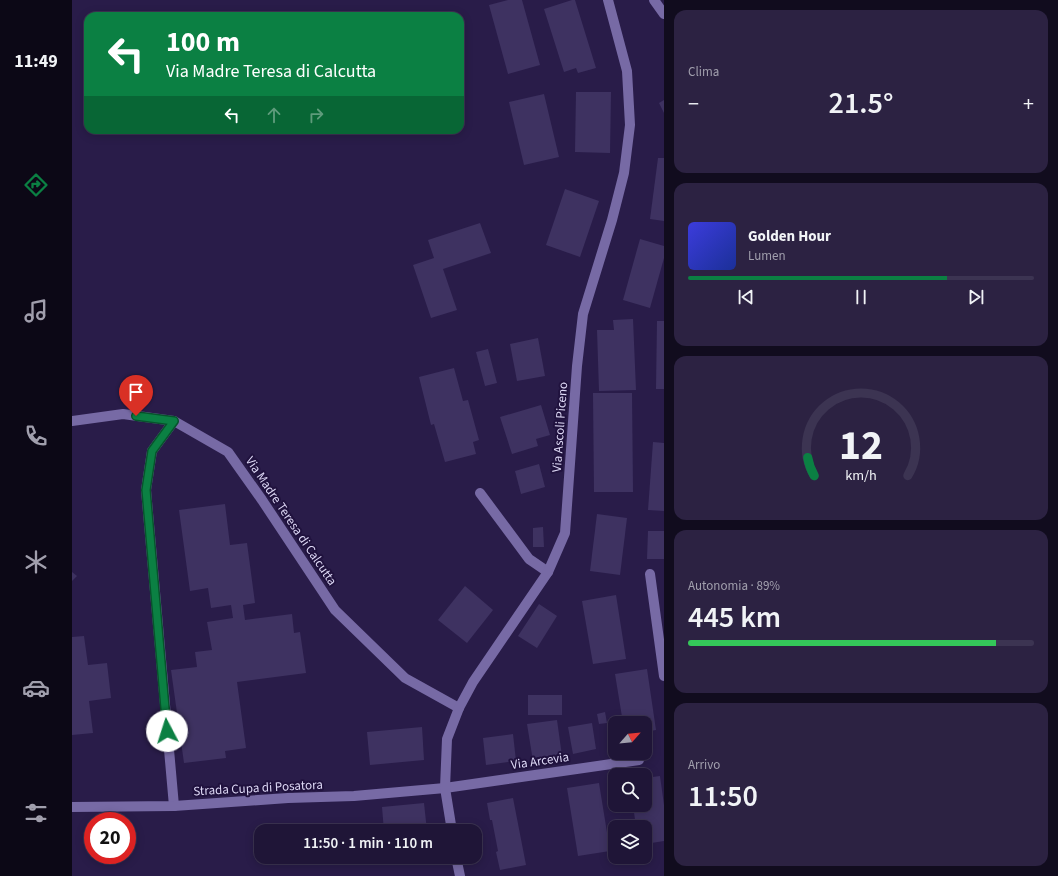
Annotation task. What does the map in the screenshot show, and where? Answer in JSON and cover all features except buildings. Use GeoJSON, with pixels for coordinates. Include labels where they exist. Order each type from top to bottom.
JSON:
{"type":"FeatureCollection","features":[{"type":"Feature","properties":{"kind":"street","name":"Via Ascoli Piceno"},"geometry":{"type":"LineString","coordinates":[[451,824],[445,788],[447,739],[459,708],[473,682],[548,572],[565,533],[577,366],[583,314],[612,220],[624,173],[630,125],[626,70],[608,0]]}},
{"type":"Feature","properties":{"kind":"street"},"geometry":{"type":"LineString","coordinates":[[654,0],[664,14]]}},
{"type":"Feature","properties":{"kind":"street","name":"Via Madre Teresa di Calcutta"},"geometry":{"type":"LineString","coordinates":[[72,421],[123,414],[174,421],[228,452],[335,610],[405,678],[459,708]]}},
{"type":"Feature","properties":{"kind":"street"},"geometry":{"type":"LineString","coordinates":[[174,421],[152,451],[146,490],[174,806]]}},
{"type":"Feature","properties":{"kind":"street"},"geometry":{"type":"LineString","coordinates":[[480,493],[529,559],[548,572]]}},
{"type":"Feature","properties":{"kind":"street"},"geometry":{"type":"LineString","coordinates":[[650,574],[664,676]]}},
{"type":"Feature","properties":{"kind":"street","name":"Via Arcevia"},"geometry":{"type":"LineString","coordinates":[[445,788],[639,760]]}},
{"type":"Feature","properties":{"kind":"street","name":"Strada Cupa di Posatora"},"geometry":{"type":"LineString","coordinates":[[72,807],[174,806],[288,798],[354,796],[445,788]]}},
{"type":"Feature","properties":{"kind":"street"},"geometry":{"type":"LineString","coordinates":[[457,864],[460,876]]}},
{"type":"Feature","properties":{"kind":"route"},"geometry":{"type":"LineString","coordinates":[[136,416],[174,421],[152,451],[146,490],[167,731]]}}]}
